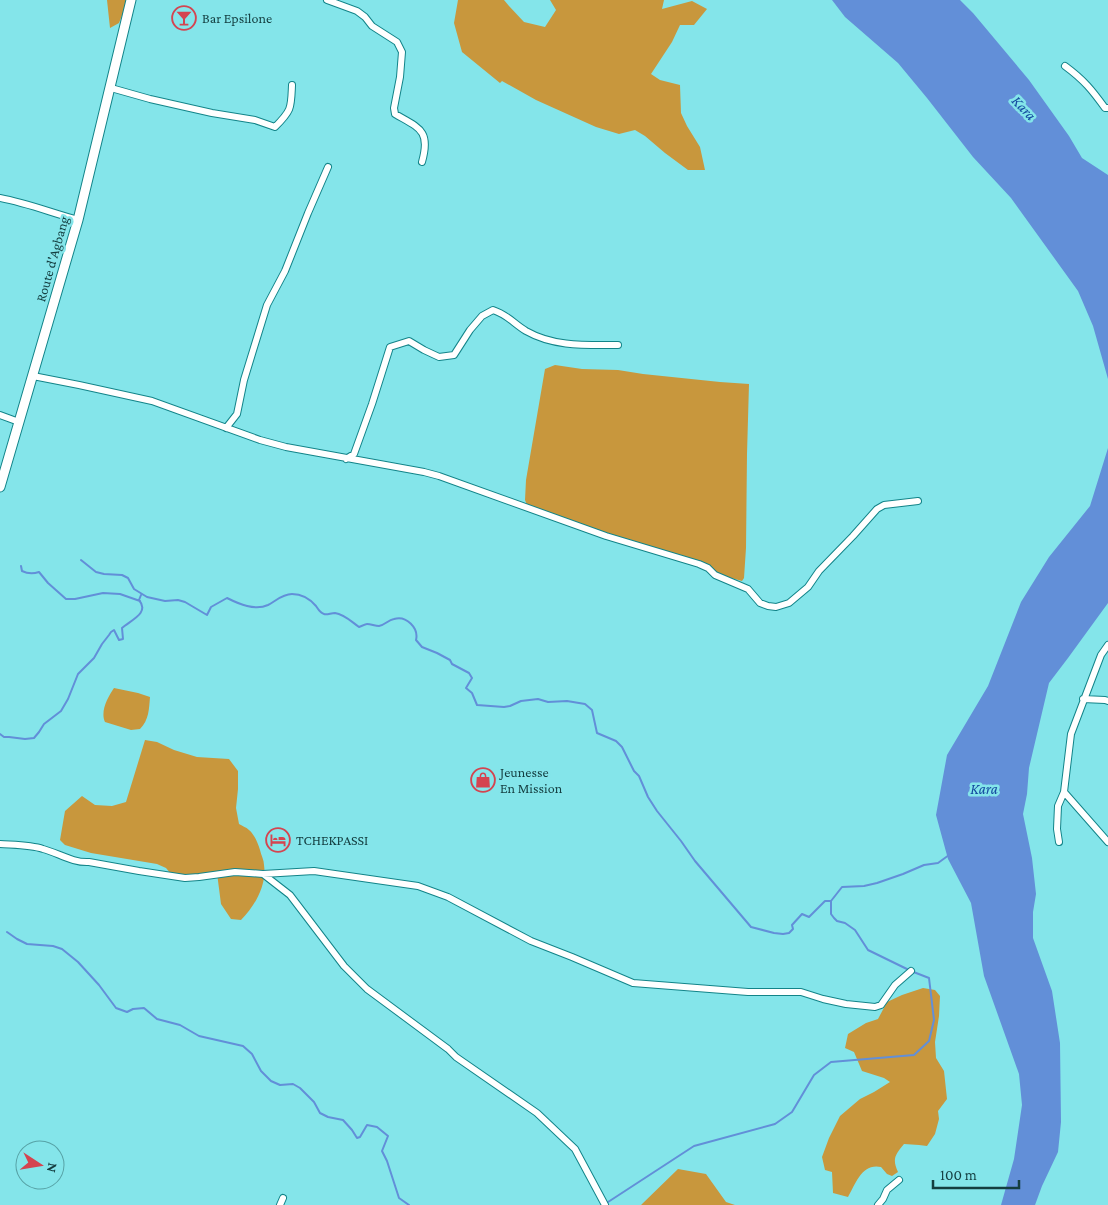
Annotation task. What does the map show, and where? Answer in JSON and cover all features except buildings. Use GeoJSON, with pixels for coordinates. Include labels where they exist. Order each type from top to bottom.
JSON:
{"type":"FeatureCollection","features":[{"type":"Feature","properties":{"kind":"main road","name":"Route d'Agbang"},"geometry":{"type":"LineString","coordinates":[[0,487],[78,220],[131,0]]}},
{"type":"Feature","properties":{"kind":"street"},"geometry":{"type":"LineString","coordinates":[[328,0],[357,11],[372,26],[397,42],[402,52],[400,77],[394,108],[395,114],[422,132],[426,140],[422,162]]}},
{"type":"Feature","properties":{"kind":"street"},"geometry":{"type":"LineString","coordinates":[[1065,66],[1084,81],[1105,108],[1108,108]]}},
{"type":"Feature","properties":{"kind":"street"},"geometry":{"type":"LineString","coordinates":[[111,88],[212,113],[255,120],[275,127],[286,116],[291,106],[292,85]]}},
{"type":"Feature","properties":{"kind":"street"},"geometry":{"type":"LineString","coordinates":[[226,428],[237,414],[244,380],[267,305],[285,271],[328,167]]}},
{"type":"Feature","properties":{"kind":"street"},"geometry":{"type":"LineString","coordinates":[[0,198],[21,202],[78,220]]}},
{"type":"Feature","properties":{"kind":"street"},"geometry":{"type":"LineString","coordinates":[[346,459],[354,454],[390,347],[409,341],[439,357],[454,355],[470,330],[482,316],[493,310],[503,313],[525,330],[545,340],[568,344],[618,345]]}},
{"type":"Feature","properties":{"kind":"street"},"geometry":{"type":"LineString","coordinates":[[33,376],[79,384],[152,401],[286,448],[439,476],[606,536],[699,564],[708,568],[715,575],[748,589],[760,603],[768,606],[789,603],[808,587],[819,571],[878,509],[884,505],[918,501]]}},
{"type":"Feature","properties":{"kind":"street"},"geometry":{"type":"LineString","coordinates":[[0,415],[19,422]]}},
{"type":"Feature","properties":{"kind":"street"},"geometry":{"type":"LineString","coordinates":[[1059,842],[1057,830],[1058,806],[1064,792],[1071,734],[1101,655],[1108,645]]}},
{"type":"Feature","properties":{"kind":"street"},"geometry":{"type":"LineString","coordinates":[[1083,699],[1108,701]]}},
{"type":"Feature","properties":{"kind":"street"},"geometry":{"type":"LineString","coordinates":[[1064,792],[1108,842]]}},
{"type":"Feature","properties":{"kind":"street"},"geometry":{"type":"LineString","coordinates":[[0,844],[42,848],[84,862],[185,878],[199,878],[235,872],[264,874],[314,871],[418,886],[448,897],[531,941],[633,983],[748,992],[801,992],[838,1003],[874,1007],[881,1005],[895,985],[911,971]]}},
{"type":"Feature","properties":{"kind":"street"},"geometry":{"type":"LineString","coordinates":[[264,874],[290,895],[344,966],[366,989],[448,1049],[456,1057],[537,1113],[576,1149],[603,1202]]}},
{"type":"Feature","properties":{"kind":"street"},"geometry":{"type":"LineString","coordinates":[[878,1205],[887,1190],[899,1180]]}},
{"type":"Feature","properties":{"kind":"shaded area"},"geometry":{"type":"Polygon","coordinates":[[[107,0],[128,0],[119,23],[110,28],[107,0]]]}},
{"type":"Feature","properties":{"kind":"shaded area"},"geometry":{"type":"Polygon","coordinates":[[[458,0],[504,0],[524,22],[545,27],[556,10],[550,0],[664,0],[662,9],[692,1],[707,9],[694,25],[680,25],[672,42],[651,74],[660,80],[680,85],[681,113],[700,147],[705,170],[688,170],[635,130],[619,134],[596,127],[536,100],[502,81],[500,83],[462,52],[454,23],[458,0]]]}},
{"type":"Feature","properties":{"kind":"shaded area"},"geometry":{"type":"Polygon","coordinates":[[[555,365],[749,384],[746,548],[744,578],[742,581],[717,574],[709,567],[527,505],[525,500],[526,480],[545,369],[555,365]]]}},
{"type":"Feature","properties":{"kind":"shaded area"},"geometry":{"type":"Polygon","coordinates":[[[114,688],[150,697],[147,718],[140,729],[131,730],[105,722],[104,709],[114,688]]]}},
{"type":"Feature","properties":{"kind":"shaded area"},"geometry":{"type":"Polygon","coordinates":[[[145,740],[157,742],[174,750],[197,757],[229,759],[238,771],[236,808],[239,824],[253,834],[264,861],[262,888],[251,908],[241,920],[231,919],[221,904],[217,873],[195,876],[171,874],[166,868],[157,864],[91,853],[65,845],[60,840],[65,811],[82,796],[95,805],[112,806],[126,802],[145,740]]]}},
{"type":"Feature","properties":{"kind":"shaded area"},"geometry":{"type":"Polygon","coordinates":[[[923,988],[935,990],[940,996],[935,1042],[936,1058],[944,1071],[947,1099],[938,1111],[939,1119],[935,1134],[927,1146],[904,1144],[895,1157],[898,1172],[892,1176],[887,1174],[881,1167],[869,1168],[860,1175],[848,1197],[833,1193],[832,1172],[825,1170],[822,1157],[840,1116],[860,1099],[890,1082],[884,1078],[862,1071],[854,1052],[845,1048],[848,1034],[866,1023],[878,1019],[887,1002],[923,988]]]}},
{"type":"Feature","properties":{"kind":"shaded area"},"geometry":{"type":"Polygon","coordinates":[[[678,1169],[706,1174],[726,1202],[735,1205],[641,1205],[678,1169]]]}},
{"type":"Feature","properties":{"kind":"water","name":"Kara"},"geometry":{"type":"Polygon","coordinates":[[[832,0],[960,0],[1029,80],[1069,136],[1082,158],[1108,175],[1108,379],[1093,326],[1078,291],[1011,198],[973,157],[898,63],[845,17],[832,0]]]}},
{"type":"Feature","properties":{"kind":"water","name":"Kara"},"geometry":{"type":"Polygon","coordinates":[[[1108,448],[1108,603],[1049,683],[1029,768],[1023,814],[1032,858],[1036,894],[1033,912],[1033,938],[1052,991],[1060,1043],[1061,1122],[1058,1152],[1035,1205],[1001,1205],[1014,1159],[1022,1105],[1019,1074],[984,976],[971,903],[948,859],[936,815],[947,755],[988,686],[1021,602],[1049,557],[1090,506],[1108,448]]]}},
{"type":"Feature","properties":{"kind":"waterway"},"geometry":{"type":"LineString","coordinates":[[81,560],[96,572],[122,575],[128,578],[134,589],[147,597],[165,601],[178,600],[185,602],[207,615],[211,607],[227,598],[252,607],[263,607],[282,596],[292,594],[308,599],[323,613],[342,615],[359,627],[367,624],[379,626],[392,620],[403,619],[414,627],[416,640],[422,647],[450,660],[452,664],[469,673],[472,678],[466,688],[472,693],[477,705],[504,707],[521,701],[538,699],[548,702],[567,701],[585,704],[592,710],[597,733],[616,741],[622,747],[657,811],[695,861],[751,927],[774,933],[789,933],[793,929],[792,925],[802,914],[809,917],[825,901],[831,901]]}},
{"type":"Feature","properties":{"kind":"waterway"},"geometry":{"type":"LineString","coordinates":[[21,566],[22,571],[26,573],[39,572],[66,599],[103,593],[120,594],[140,601]]}},
{"type":"Feature","properties":{"kind":"waterway"},"geometry":{"type":"LineString","coordinates":[[0,734],[4,737],[34,738],[44,724],[61,711],[78,674],[94,658],[111,632],[114,630],[119,640],[123,639],[122,628],[141,612],[142,605],[139,600],[141,595]]}},
{"type":"Feature","properties":{"kind":"waterway"},"geometry":{"type":"LineString","coordinates":[[605,1204],[694,1146],[775,1124],[792,1112],[814,1075],[831,1062],[914,1055],[929,1041],[934,1020],[929,978],[868,950],[855,930],[834,918],[831,914],[831,901],[842,887],[864,886],[877,883],[924,865],[938,863],[949,855]]}},
{"type":"Feature","properties":{"kind":"waterway"},"geometry":{"type":"LineString","coordinates":[[7,932],[27,944],[53,946],[62,949],[78,962],[99,985],[116,1008],[127,1012],[133,1009],[144,1008],[157,1019],[180,1025],[199,1036],[243,1046],[252,1054],[261,1071],[271,1081],[280,1085],[293,1084],[300,1088],[314,1102],[320,1113],[343,1120],[357,1138],[360,1137],[367,1125],[377,1127],[388,1136],[382,1151],[399,1198],[409,1205]]}},
{"type":"Feature","properties":{"kind":"place","name":"Bar Epsilone"},"geometry":{"type":"Point","coordinates":[184,18]}},
{"type":"Feature","properties":{"kind":"place","name":"Jeunesse En Mission"},"geometry":{"type":"Point","coordinates":[483,780]}},
{"type":"Feature","properties":{"kind":"place","name":"TCHEKPASSI"},"geometry":{"type":"Point","coordinates":[278,840]}}]}
